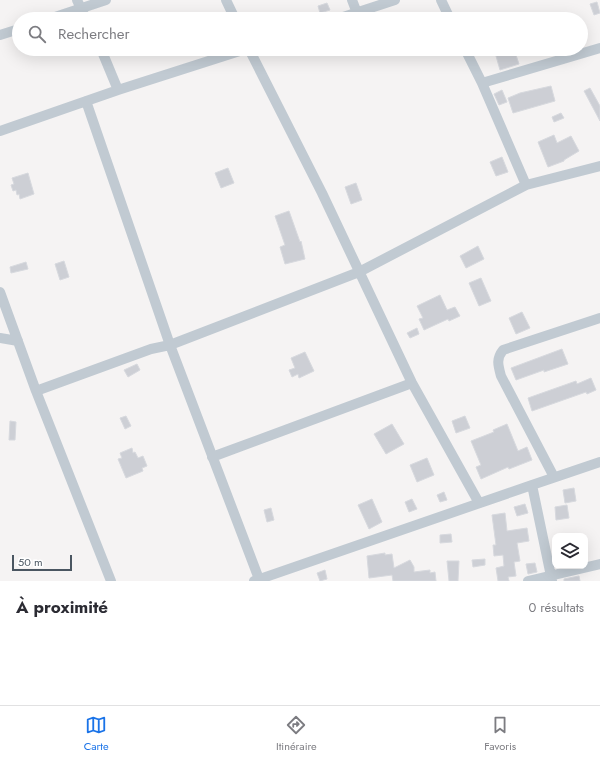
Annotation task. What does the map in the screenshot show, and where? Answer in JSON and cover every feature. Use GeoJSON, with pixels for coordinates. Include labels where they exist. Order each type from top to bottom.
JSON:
{"type":"FeatureCollection","features":[{"type":"Feature","properties":{"kind":"street"},"geometry":{"type":"LineString","coordinates":[[63,12],[79,4],[106,0]]}},
{"type":"Feature","properties":{"kind":"street"},"geometry":{"type":"LineString","coordinates":[[226,0],[232,12]]}},
{"type":"Feature","properties":{"kind":"street"},"geometry":{"type":"LineString","coordinates":[[352,0],[357,12]]}},
{"type":"Feature","properties":{"kind":"street"},"geometry":{"type":"LineString","coordinates":[[360,12],[395,0]]}},
{"type":"Feature","properties":{"kind":"street"},"geometry":{"type":"LineString","coordinates":[[441,0],[447,12]]}},
{"type":"Feature","properties":{"kind":"street"},"geometry":{"type":"LineString","coordinates":[[0,35],[12,31]]}},
{"type":"Feature","properties":{"kind":"street"},"geometry":{"type":"LineString","coordinates":[[588,52],[600,48]]}},
{"type":"Feature","properties":{"kind":"street"},"geometry":{"type":"LineString","coordinates":[[104,56],[118,90]]}},
{"type":"Feature","properties":{"kind":"street"},"geometry":{"type":"LineString","coordinates":[[0,131],[118,90],[224,56]]}},
{"type":"Feature","properties":{"kind":"street"},"geometry":{"type":"LineString","coordinates":[[253,56],[322,193],[412,383],[479,503]]}},
{"type":"Feature","properties":{"kind":"street"},"geometry":{"type":"LineString","coordinates":[[468,56],[482,83],[526,185]]}},
{"type":"Feature","properties":{"kind":"street"},"geometry":{"type":"LineString","coordinates":[[482,83],[573,56]]}},
{"type":"Feature","properties":{"kind":"street"},"geometry":{"type":"LineString","coordinates":[[86,101],[170,345],[256,580],[600,462]]}},
{"type":"Feature","properties":{"kind":"street"},"geometry":{"type":"LineString","coordinates":[[36,391],[151,349],[170,345],[359,272],[526,185],[600,166]]}},
{"type":"Feature","properties":{"kind":"street"},"geometry":{"type":"LineString","coordinates":[[0,292],[36,391],[112,581]]}},
{"type":"Feature","properties":{"kind":"street"},"geometry":{"type":"LineString","coordinates":[[554,477],[501,376],[497,363],[499,356],[503,350],[600,318]]}},
{"type":"Feature","properties":{"kind":"street"},"geometry":{"type":"LineString","coordinates":[[0,338],[18,341]]}},
{"type":"Feature","properties":{"kind":"street"},"geometry":{"type":"LineString","coordinates":[[212,457],[412,383]]}},
{"type":"Feature","properties":{"kind":"street"},"geometry":{"type":"LineString","coordinates":[[532,485],[551,578]]}},
{"type":"Feature","properties":{"kind":"street"},"geometry":{"type":"LineString","coordinates":[[528,581],[551,578],[600,564]]}},
{"type":"Feature","properties":{"kind":"building"},"geometry":{"type":"Polygon","coordinates":[[[597,2],[600,13],[594,15],[590,4],[597,2]]]}},
{"type":"Feature","properties":{"kind":"building"},"geometry":{"type":"Polygon","coordinates":[[[327,3],[330,10],[320,12],[318,6],[327,3]]]}},
{"type":"Feature","properties":{"kind":"building"},"geometry":{"type":"Polygon","coordinates":[[[496,56],[516,56],[519,64],[500,70],[496,56]]]}},
{"type":"Feature","properties":{"kind":"building"},"geometry":{"type":"Polygon","coordinates":[[[551,86],[555,101],[513,113],[508,98],[520,93],[551,86]]]}},
{"type":"Feature","properties":{"kind":"building"},"geometry":{"type":"Polygon","coordinates":[[[590,88],[600,106],[600,121],[584,91],[590,88]]]}},
{"type":"Feature","properties":{"kind":"building"},"geometry":{"type":"Polygon","coordinates":[[[502,90],[507,102],[499,105],[494,94],[502,90]]]}},
{"type":"Feature","properties":{"kind":"building"},"geometry":{"type":"Polygon","coordinates":[[[561,113],[564,118],[554,122],[552,117],[561,113]]]}},
{"type":"Feature","properties":{"kind":"building"},"geometry":{"type":"Polygon","coordinates":[[[554,135],[557,143],[571,136],[579,151],[564,161],[548,167],[538,142],[554,135]]]}},
{"type":"Feature","properties":{"kind":"building"},"geometry":{"type":"Polygon","coordinates":[[[502,157],[508,172],[496,176],[490,162],[502,157]]]}},
{"type":"Feature","properties":{"kind":"building"},"geometry":{"type":"Polygon","coordinates":[[[228,168],[234,183],[221,188],[215,173],[228,168]]]}},
{"type":"Feature","properties":{"kind":"building"},"geometry":{"type":"Polygon","coordinates":[[[28,173],[34,194],[20,199],[16,190],[13,191],[11,185],[14,184],[12,178],[28,173]]]}},
{"type":"Feature","properties":{"kind":"building"},"geometry":{"type":"Polygon","coordinates":[[[356,183],[362,200],[351,204],[345,187],[356,183]]]}},
{"type":"Feature","properties":{"kind":"building"},"geometry":{"type":"Polygon","coordinates":[[[289,211],[300,242],[301,241],[305,259],[285,264],[280,247],[285,245],[275,216],[289,211]]]}},
{"type":"Feature","properties":{"kind":"building"},"geometry":{"type":"Polygon","coordinates":[[[478,246],[484,259],[466,268],[460,256],[478,246]]]}},
{"type":"Feature","properties":{"kind":"building"},"geometry":{"type":"Polygon","coordinates":[[[64,261],[69,277],[60,280],[55,264],[64,261]]]}},
{"type":"Feature","properties":{"kind":"building"},"geometry":{"type":"Polygon","coordinates":[[[26,262],[28,269],[11,273],[10,267],[26,262]]]}},
{"type":"Feature","properties":{"kind":"building"},"geometry":{"type":"Polygon","coordinates":[[[481,278],[491,301],[479,306],[469,283],[481,278]]]}},
{"type":"Feature","properties":{"kind":"building"},"geometry":{"type":"Polygon","coordinates":[[[440,295],[447,310],[455,307],[460,316],[449,321],[448,319],[424,330],[419,319],[423,318],[417,306],[440,295]]]}},
{"type":"Feature","properties":{"kind":"building"},"geometry":{"type":"Polygon","coordinates":[[[522,312],[530,328],[516,334],[509,318],[522,312]]]}},
{"type":"Feature","properties":{"kind":"building"},"geometry":{"type":"Polygon","coordinates":[[[417,328],[419,334],[410,338],[407,333],[417,328]]]}},
{"type":"Feature","properties":{"kind":"building"},"geometry":{"type":"Polygon","coordinates":[[[562,349],[568,364],[544,372],[544,370],[516,380],[511,368],[562,349]]]}},
{"type":"Feature","properties":{"kind":"building"},"geometry":{"type":"Polygon","coordinates":[[[305,352],[314,371],[299,378],[298,374],[292,377],[289,370],[295,368],[291,358],[305,352]]]}},
{"type":"Feature","properties":{"kind":"building"},"geometry":{"type":"Polygon","coordinates":[[[137,364],[140,370],[128,377],[124,370],[137,364]]]}},
{"type":"Feature","properties":{"kind":"building"},"geometry":{"type":"Polygon","coordinates":[[[591,378],[596,390],[587,394],[586,392],[532,411],[528,398],[576,381],[577,384],[591,378]]]}},
{"type":"Feature","properties":{"kind":"building"},"geometry":{"type":"Polygon","coordinates":[[[126,416],[131,426],[125,429],[120,418],[126,416]]]}},
{"type":"Feature","properties":{"kind":"building"},"geometry":{"type":"Polygon","coordinates":[[[465,416],[470,428],[456,433],[452,421],[465,416]]]}},
{"type":"Feature","properties":{"kind":"building"},"geometry":{"type":"Polygon","coordinates":[[[10,421],[16,422],[15,440],[9,440],[10,421]]]}},
{"type":"Feature","properties":{"kind":"building"},"geometry":{"type":"Polygon","coordinates":[[[392,424],[404,444],[386,454],[374,434],[392,424]]]}},
{"type":"Feature","properties":{"kind":"building"},"geometry":{"type":"Polygon","coordinates":[[[507,424],[518,451],[527,447],[532,460],[509,469],[508,467],[481,479],[476,467],[481,465],[471,441],[494,432],[493,430],[507,424]]]}},
{"type":"Feature","properties":{"kind":"building"},"geometry":{"type":"Polygon","coordinates":[[[132,448],[133,453],[135,452],[138,458],[143,456],[147,466],[142,468],[143,471],[126,478],[118,459],[122,458],[120,453],[132,448]]]}},
{"type":"Feature","properties":{"kind":"building"},"geometry":{"type":"Polygon","coordinates":[[[427,458],[434,475],[417,482],[410,465],[427,458]]]}},
{"type":"Feature","properties":{"kind":"building"},"geometry":{"type":"Polygon","coordinates":[[[574,488],[576,501],[565,503],[563,490],[574,488]]]}},
{"type":"Feature","properties":{"kind":"building"},"geometry":{"type":"Polygon","coordinates":[[[444,492],[447,500],[440,502],[437,495],[444,492]]]}},
{"type":"Feature","properties":{"kind":"building"},"geometry":{"type":"Polygon","coordinates":[[[372,499],[382,522],[369,529],[358,505],[372,499]]]}},
{"type":"Feature","properties":{"kind":"building"},"geometry":{"type":"Polygon","coordinates":[[[412,499],[417,509],[409,512],[405,502],[412,499]]]}},
{"type":"Feature","properties":{"kind":"building"},"geometry":{"type":"Polygon","coordinates":[[[525,504],[528,513],[517,516],[514,507],[525,504]]]}},
{"type":"Feature","properties":{"kind":"building"},"geometry":{"type":"Polygon","coordinates":[[[567,505],[569,518],[556,520],[555,507],[567,505]]]}},
{"type":"Feature","properties":{"kind":"building"},"geometry":{"type":"Polygon","coordinates":[[[271,508],[274,520],[267,522],[264,510],[271,508]]]}},
{"type":"Feature","properties":{"kind":"building"},"geometry":{"type":"Polygon","coordinates":[[[505,513],[507,531],[527,528],[529,541],[517,543],[520,561],[514,562],[516,576],[508,577],[509,581],[498,581],[496,568],[504,566],[503,555],[494,556],[493,545],[496,545],[492,515],[505,513]]]}},
{"type":"Feature","properties":{"kind":"building"},"geometry":{"type":"Polygon","coordinates":[[[451,534],[452,542],[440,543],[440,535],[451,534]]]}},
{"type":"Feature","properties":{"kind":"building"},"geometry":{"type":"Polygon","coordinates":[[[385,553],[385,555],[392,554],[394,568],[410,560],[414,567],[414,572],[430,570],[430,573],[435,572],[436,581],[393,581],[392,575],[369,578],[367,556],[385,553]]]}},
{"type":"Feature","properties":{"kind":"building"},"geometry":{"type":"Polygon","coordinates":[[[485,559],[485,565],[473,567],[472,560],[485,559]]]}},
{"type":"Feature","properties":{"kind":"building"},"geometry":{"type":"Polygon","coordinates":[[[447,561],[459,561],[458,581],[449,581],[447,561]]]}},
{"type":"Feature","properties":{"kind":"building"},"geometry":{"type":"Polygon","coordinates":[[[535,563],[537,572],[528,574],[526,564],[535,563]]]}},
{"type":"Feature","properties":{"kind":"building"},"geometry":{"type":"Polygon","coordinates":[[[325,570],[327,579],[320,581],[317,573],[325,570]]]}},
{"type":"Feature","properties":{"kind":"building"},"geometry":{"type":"Polygon","coordinates":[[[579,576],[580,581],[564,581],[564,579],[579,576]]]}}]}
